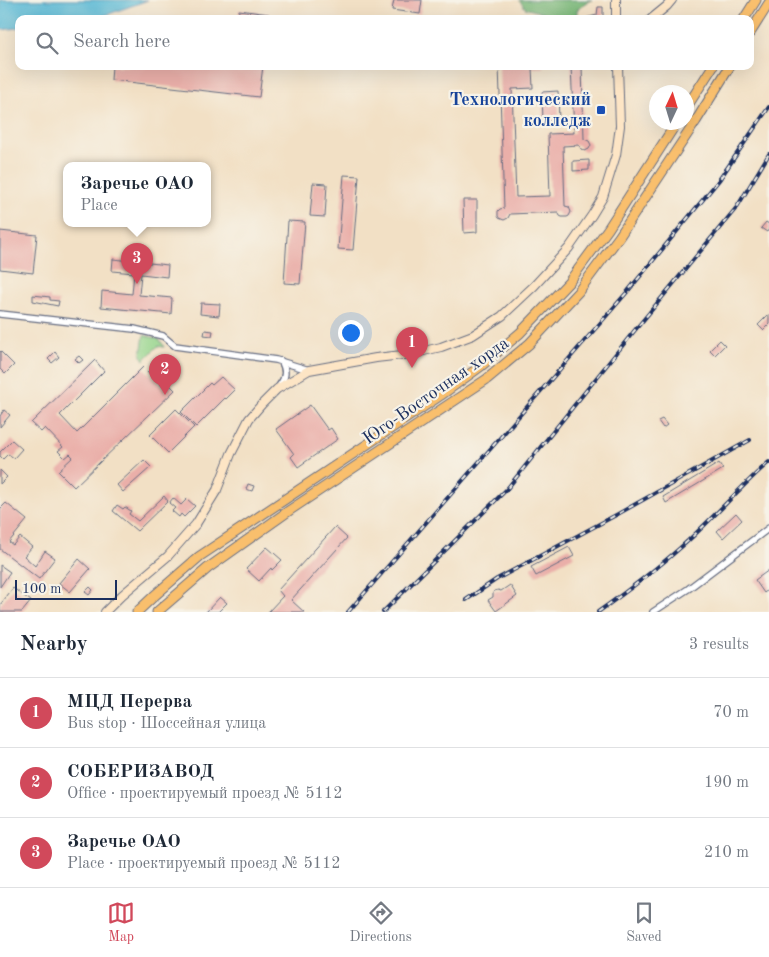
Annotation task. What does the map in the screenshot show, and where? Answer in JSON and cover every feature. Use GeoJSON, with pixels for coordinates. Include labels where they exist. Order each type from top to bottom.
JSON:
{"type":"FeatureCollection","features":[{"type":"Feature","properties":{"kind":"main road"},"geometry":{"type":"LineString","coordinates":[[616,0],[616,15]]}},
{"type":"Feature","properties":{"kind":"main road"},"geometry":{"type":"LineString","coordinates":[[656,15],[672,0]]}},
{"type":"Feature","properties":{"kind":"main road"},"geometry":{"type":"LineString","coordinates":[[747,15],[756,0]]}},
{"type":"Feature","properties":{"kind":"main road"},"geometry":{"type":"LineString","coordinates":[[754,27],[769,3]]}},
{"type":"Feature","properties":{"kind":"main road"},"geometry":{"type":"LineString","coordinates":[[105,612],[168,556],[196,524],[217,490],[231,454],[249,419],[277,389],[309,370],[411,354],[441,347],[473,335],[502,316],[534,286],[569,248],[592,216],[602,197],[616,155],[620,126],[618,70]]}},
{"type":"Feature","properties":{"kind":"main road"},"geometry":{"type":"LineString","coordinates":[[694,96],[710,70]]}},
{"type":"Feature","properties":{"kind":"main road","name":"Юго-Восточная хорда"},"geometry":{"type":"LineString","coordinates":[[157,612],[208,568],[290,510],[487,379],[529,344],[578,292],[619,237],[727,70]]}},
{"type":"Feature","properties":{"kind":"main road","name":"Юго-Восточная хорда"},"geometry":{"type":"LineString","coordinates":[[137,612],[200,556],[441,395],[481,366],[520,333],[569,282],[608,228],[672,130]]}},
{"type":"Feature","properties":{"kind":"street"},"geometry":{"type":"LineString","coordinates":[[0,314],[134,329],[163,336],[175,346],[281,361],[309,370]]}},
{"type":"Feature","properties":{"kind":"street"},"geometry":{"type":"LineString","coordinates":[[277,389],[283,381],[285,374],[281,361]]}},
{"type":"Feature","properties":{"kind":"street"},"geometry":{"type":"LineString","coordinates":[[653,612],[769,528]]}},
{"type":"Feature","properties":{"kind":"green space"},"geometry":{"type":"Polygon","coordinates":[[[519,0],[592,0],[577,10],[577,15],[549,15],[525,8],[519,0]]]}},
{"type":"Feature","properties":{"kind":"green space"},"geometry":{"type":"Polygon","coordinates":[[[144,335],[159,339],[164,347],[158,346],[144,360],[141,355],[144,335]]]}},
{"type":"Feature","properties":{"kind":"water"},"geometry":{"type":"Polygon","coordinates":[[[0,0],[148,0],[106,15],[15,15],[15,28],[0,30],[0,0]]]}},
{"type":"Feature","properties":{"kind":"building"},"geometry":{"type":"Polygon","coordinates":[[[394,0],[422,0],[420,14],[392,10],[394,0]]]}},
{"type":"Feature","properties":{"kind":"building"},"geometry":{"type":"Polygon","coordinates":[[[598,7],[603,7],[603,15],[597,15],[598,7]]]}},
{"type":"Feature","properties":{"kind":"building"},"geometry":{"type":"Polygon","coordinates":[[[239,10],[269,14],[269,15],[238,15],[239,10]]]}},
{"type":"Feature","properties":{"kind":"building"},"geometry":{"type":"Polygon","coordinates":[[[112,70],[262,70],[259,97],[111,80],[112,70]]]}},
{"type":"Feature","properties":{"kind":"building"},"geometry":{"type":"Polygon","coordinates":[[[499,70],[532,70],[533,88],[512,89],[516,197],[550,196],[548,134],[574,133],[571,70],[582,70],[584,139],[589,141],[591,145],[585,151],[579,145],[563,146],[565,206],[569,207],[571,212],[569,216],[562,217],[558,212],[510,214],[504,220],[499,218],[498,211],[504,208],[499,70]]]}},
{"type":"Feature","properties":{"kind":"building"},"geometry":{"type":"Polygon","coordinates":[[[558,91],[559,121],[543,121],[542,92],[558,91]]]}},
{"type":"Feature","properties":{"kind":"building"},"geometry":{"type":"Polygon","coordinates":[[[589,160],[589,170],[573,171],[573,161],[589,160]]]}},
{"type":"Feature","properties":{"kind":"building"},"geometry":{"type":"Polygon","coordinates":[[[344,175],[359,176],[353,250],[338,249],[344,175]]]}},
{"type":"Feature","properties":{"kind":"building"},"geometry":{"type":"Polygon","coordinates":[[[313,183],[327,184],[325,217],[310,216],[313,183]]]}},
{"type":"Feature","properties":{"kind":"building"},"geometry":{"type":"Polygon","coordinates":[[[463,200],[477,200],[477,232],[464,233],[463,200]]]}},
{"type":"Feature","properties":{"kind":"building"},"geometry":{"type":"Polygon","coordinates":[[[288,221],[305,222],[300,284],[284,283],[288,221]]]}},
{"type":"Feature","properties":{"kind":"building"},"geometry":{"type":"Polygon","coordinates":[[[766,222],[769,224],[767,232],[761,228],[766,222]]]}},
{"type":"Feature","properties":{"kind":"building"},"geometry":{"type":"Polygon","coordinates":[[[0,231],[37,235],[33,273],[0,269],[0,231]]]}},
{"type":"Feature","properties":{"kind":"building"},"geometry":{"type":"Polygon","coordinates":[[[113,259],[168,265],[167,277],[141,274],[139,295],[172,298],[171,314],[101,307],[102,291],[132,294],[134,273],[112,271],[113,259]]]}},
{"type":"Feature","properties":{"kind":"building"},"geometry":{"type":"Polygon","coordinates":[[[33,295],[50,297],[50,300],[59,301],[58,306],[33,301],[33,295]]]}},
{"type":"Feature","properties":{"kind":"building"},"geometry":{"type":"Polygon","coordinates":[[[201,303],[220,304],[219,316],[200,314],[201,303]]]}},
{"type":"Feature","properties":{"kind":"building"},"geometry":{"type":"Polygon","coordinates":[[[769,314],[769,324],[763,330],[758,325],[769,314]]]}},
{"type":"Feature","properties":{"kind":"building"},"geometry":{"type":"Polygon","coordinates":[[[205,330],[213,331],[212,336],[204,335],[205,330]]]}},
{"type":"Feature","properties":{"kind":"building"},"geometry":{"type":"Polygon","coordinates":[[[720,340],[725,345],[715,355],[710,350],[720,340]]]}},
{"type":"Feature","properties":{"kind":"building"},"geometry":{"type":"Polygon","coordinates":[[[0,351],[14,365],[5,374],[0,369],[0,351]]]}},
{"type":"Feature","properties":{"kind":"building"},"geometry":{"type":"Polygon","coordinates":[[[55,352],[59,357],[52,363],[48,359],[55,352]]]}},
{"type":"Feature","properties":{"kind":"building"},"geometry":{"type":"Polygon","coordinates":[[[79,356],[83,360],[79,363],[75,359],[79,356]]]}},
{"type":"Feature","properties":{"kind":"building"},"geometry":{"type":"Polygon","coordinates":[[[95,360],[104,371],[60,415],[77,433],[143,367],[164,388],[168,383],[175,390],[74,487],[58,471],[73,457],[70,454],[65,458],[58,451],[63,447],[45,428],[41,432],[31,423],[95,360]]]}},
{"type":"Feature","properties":{"kind":"building"},"geometry":{"type":"Polygon","coordinates":[[[221,377],[235,390],[196,427],[181,412],[210,383],[212,385],[221,377]]]}},
{"type":"Feature","properties":{"kind":"building"},"geometry":{"type":"Polygon","coordinates":[[[310,405],[328,430],[331,428],[338,439],[298,467],[291,457],[294,454],[276,429],[310,405]]]}},
{"type":"Feature","properties":{"kind":"building"},"geometry":{"type":"Polygon","coordinates":[[[176,409],[194,427],[168,453],[150,435],[176,409]]]}},
{"type":"Feature","properties":{"kind":"building"},"geometry":{"type":"Polygon","coordinates":[[[4,410],[10,415],[0,427],[0,416],[4,410]]]}},
{"type":"Feature","properties":{"kind":"building"},"geometry":{"type":"Polygon","coordinates":[[[662,419],[667,425],[663,428],[658,421],[662,419]]]}},
{"type":"Feature","properties":{"kind":"building"},"geometry":{"type":"Polygon","coordinates":[[[12,440],[22,449],[14,458],[8,454],[3,459],[0,456],[0,452],[12,440]]]}},
{"type":"Feature","properties":{"kind":"building"},"geometry":{"type":"Polygon","coordinates":[[[144,460],[151,467],[123,492],[117,485],[144,460]]]}},
{"type":"Feature","properties":{"kind":"building"},"geometry":{"type":"Polygon","coordinates":[[[719,463],[723,469],[666,503],[663,497],[719,463]]]}},
{"type":"Feature","properties":{"kind":"building"},"geometry":{"type":"Polygon","coordinates":[[[0,470],[7,477],[0,484],[0,470]]]}},
{"type":"Feature","properties":{"kind":"building"},"geometry":{"type":"Polygon","coordinates":[[[248,484],[254,486],[252,491],[246,489],[248,484]]]}},
{"type":"Feature","properties":{"kind":"building"},"geometry":{"type":"Polygon","coordinates":[[[164,496],[168,501],[137,531],[113,511],[117,505],[123,509],[125,507],[131,511],[129,514],[138,521],[164,496]]]}},
{"type":"Feature","properties":{"kind":"building"},"geometry":{"type":"Polygon","coordinates":[[[173,498],[181,505],[187,499],[195,506],[184,517],[181,514],[179,517],[172,511],[175,508],[169,503],[173,498]]]}},
{"type":"Feature","properties":{"kind":"building"},"geometry":{"type":"Polygon","coordinates":[[[6,503],[27,520],[9,542],[13,545],[20,537],[32,547],[24,556],[35,566],[45,551],[55,558],[39,579],[0,549],[0,509],[6,503]]]}},
{"type":"Feature","properties":{"kind":"building"},"geometry":{"type":"Polygon","coordinates":[[[736,513],[742,520],[723,538],[717,531],[736,513]]]}},
{"type":"Feature","properties":{"kind":"building"},"geometry":{"type":"Polygon","coordinates":[[[335,527],[347,538],[291,600],[304,612],[268,612],[283,596],[278,590],[335,527]]]}},
{"type":"Feature","properties":{"kind":"building"},"geometry":{"type":"Polygon","coordinates":[[[267,547],[282,560],[272,570],[271,568],[259,581],[246,569],[267,547]]]}},
{"type":"Feature","properties":{"kind":"building"},"geometry":{"type":"Polygon","coordinates":[[[569,547],[574,556],[536,576],[531,567],[569,547]]]}},
{"type":"Feature","properties":{"kind":"building"},"geometry":{"type":"Polygon","coordinates":[[[79,559],[90,569],[70,592],[59,583],[79,559]]]}},
{"type":"Feature","properties":{"kind":"building"},"geometry":{"type":"Polygon","coordinates":[[[0,565],[10,572],[0,587],[0,565]]]}},
{"type":"Feature","properties":{"kind":"building"},"geometry":{"type":"Polygon","coordinates":[[[769,570],[769,589],[764,593],[755,580],[769,570]]]}},
{"type":"Feature","properties":{"kind":"building"},"geometry":{"type":"Polygon","coordinates":[[[510,585],[517,596],[496,611],[488,600],[493,597],[494,591],[501,591],[510,585]]]}},
{"type":"Feature","properties":{"kind":"building"},"geometry":{"type":"Polygon","coordinates":[[[90,587],[93,590],[89,595],[85,592],[90,587]]]}},
{"type":"Feature","properties":{"kind":"building"},"geometry":{"type":"Polygon","coordinates":[[[13,588],[31,601],[22,612],[0,612],[0,605],[13,588]]]}},
{"type":"Feature","properties":{"kind":"building"},"geometry":{"type":"Polygon","coordinates":[[[220,597],[227,603],[218,612],[206,612],[220,597]]]}},
{"type":"Feature","properties":{"kind":"railway"},"geometry":{"type":"LineString","coordinates":[[348,612],[628,291],[719,180],[769,107]]}},
{"type":"Feature","properties":{"kind":"railway"},"geometry":{"type":"LineString","coordinates":[[383,612],[506,490],[737,207],[769,154]]}},
{"type":"Feature","properties":{"kind":"railway"},"geometry":{"type":"LineString","coordinates":[[466,600],[497,579],[750,440]]}},
{"type":"Feature","properties":{"kind":"railway"},"geometry":{"type":"LineString","coordinates":[[598,612],[680,548],[769,462]]}},
{"type":"Feature","properties":{"kind":"place","name":"Технологический колледж"},"geometry":{"type":"Point","coordinates":[601,110]}},
{"type":"Feature","properties":{"kind":"place","name":"Заречье ОАО"},"geometry":{"type":"Point","coordinates":[137,284]}},
{"type":"Feature","properties":{"kind":"place","name":"МЦД Перерва"},"geometry":{"type":"Point","coordinates":[412,368]}},
{"type":"Feature","properties":{"kind":"place","name":"СОБЕРИЗАВОД"},"geometry":{"type":"Point","coordinates":[165,395]}}]}
